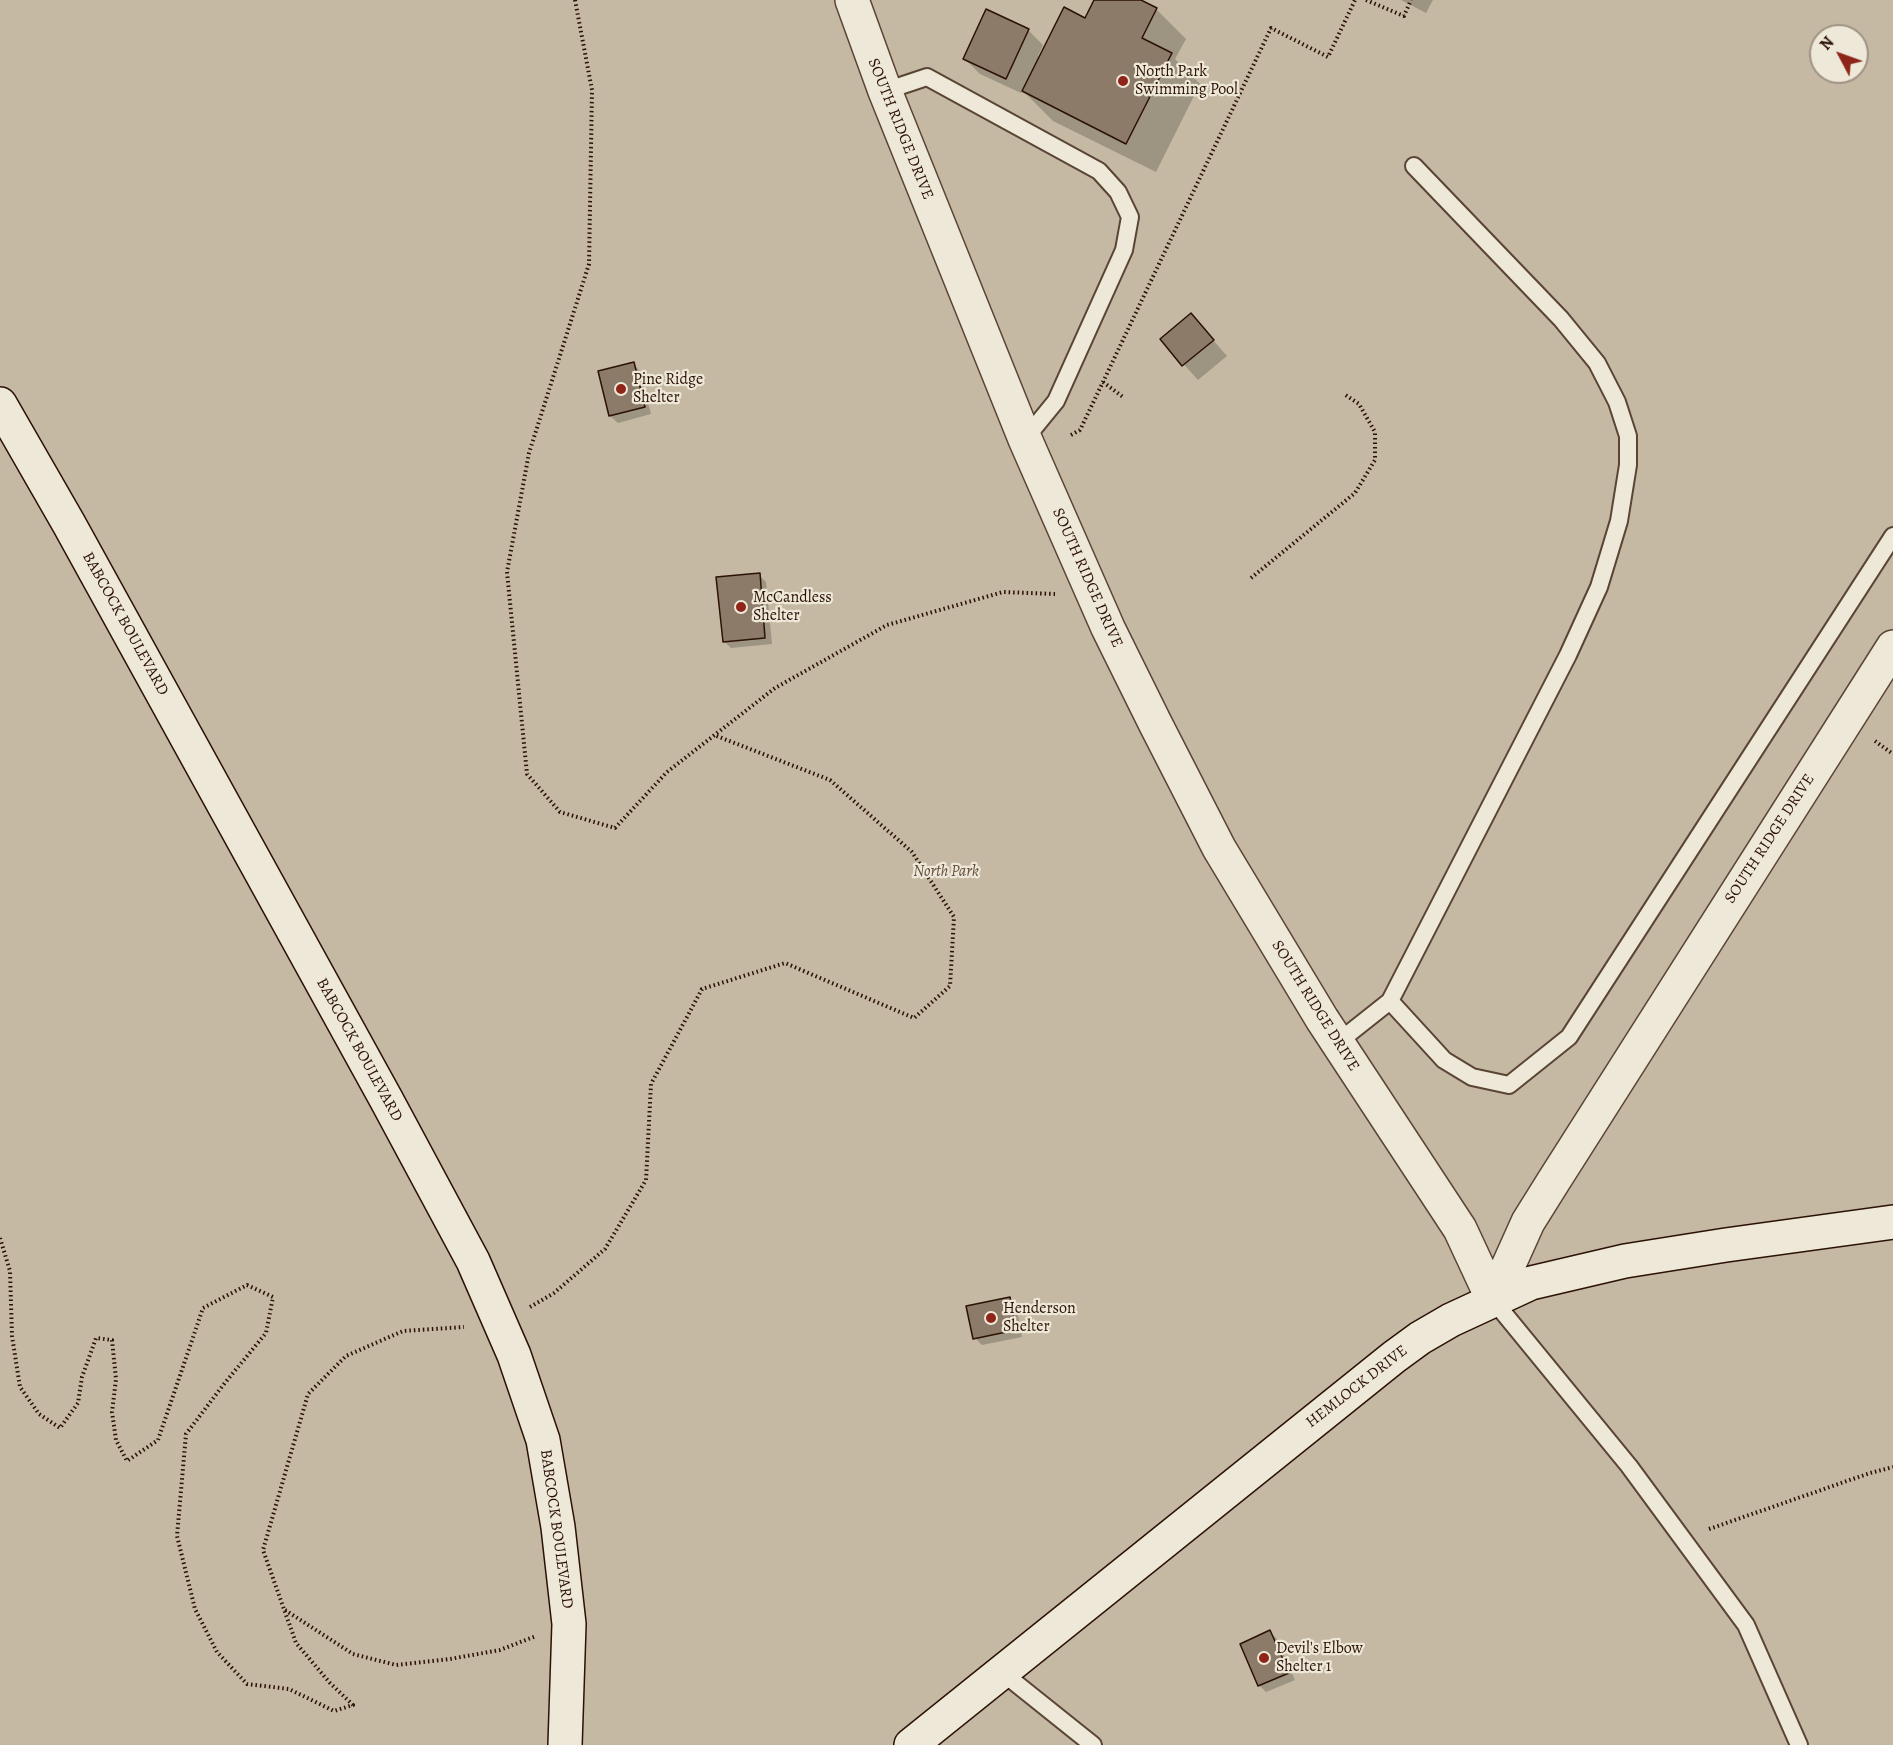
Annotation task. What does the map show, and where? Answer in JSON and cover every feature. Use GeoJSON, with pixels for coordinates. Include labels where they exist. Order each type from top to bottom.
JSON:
{"type":"FeatureCollection","features":[{"type":"Feature","properties":{"kind":"street","name":"SOUTH RIDGE DRIVE"},"geometry":{"type":"LineString","coordinates":[[852,0],[885,91],[1025,439],[1094,595],[1155,723],[1219,848],[1337,1043],[1460,1229],[1492,1300]]}},
{"type":"Feature","properties":{"kind":"street","name":"BABCOCK BOULEVARD"},"geometry":{"type":"LineString","coordinates":[[0,404],[69,524],[391,1109],[473,1261],[501,1324],[543,1440],[558,1527],[569,1624],[565,1745]]}},
{"type":"Feature","properties":{"kind":"street","name":"SOUTH RIDGE DRIVE"},"geometry":{"type":"LineString","coordinates":[[1492,1300],[1528,1222],[1893,646]]}},
{"type":"Feature","properties":{"kind":"street","name":"HEMLOCK DRIVE"},"geometry":{"type":"LineString","coordinates":[[911,1745],[1394,1357],[1441,1326],[1531,1283],[1625,1262],[1726,1245],[1893,1222]]}},
{"type":"Feature","properties":{"kind":"lane"},"geometry":{"type":"LineString","coordinates":[[885,91],[927,77],[1099,171],[1118,192],[1130,217],[1124,250],[1056,401],[1025,439]]}},
{"type":"Feature","properties":{"kind":"lane"},"geometry":{"type":"LineString","coordinates":[[1337,1043],[1390,1001],[1568,655],[1599,587],[1619,521],[1628,465],[1628,436],[1617,402],[1597,363],[1561,319],[1414,166]]}},
{"type":"Feature","properties":{"kind":"lane"},"geometry":{"type":"LineString","coordinates":[[1390,1001],[1444,1060],[1472,1077],[1509,1085],[1569,1037],[1893,536]]}},
{"type":"Feature","properties":{"kind":"lane"},"geometry":{"type":"LineString","coordinates":[[1492,1300],[1629,1466],[1746,1625],[1799,1745]]}},
{"type":"Feature","properties":{"kind":"lane"},"geometry":{"type":"LineString","coordinates":[[1003,1673],[1093,1745]]}},
{"type":"Feature","properties":{"kind":"path"},"geometry":{"type":"LineString","coordinates":[[575,0],[592,90],[589,264],[529,453],[507,572],[527,774],[560,812],[615,828],[667,772],[775,688],[887,624],[1003,592],[1094,595]]}},
{"type":"Feature","properties":{"kind":"path"},"geometry":{"type":"LineString","coordinates":[[1071,435],[1080,430],[1271,28],[1328,57],[1355,0]]}},
{"type":"Feature","properties":{"kind":"path"},"geometry":{"type":"LineString","coordinates":[[1366,0],[1404,15],[1411,0]]}},
{"type":"Feature","properties":{"kind":"path"},"geometry":{"type":"LineString","coordinates":[[1103,382],[1123,397]]}},
{"type":"Feature","properties":{"kind":"path"},"geometry":{"type":"LineString","coordinates":[[1251,578],[1355,493],[1375,460],[1375,432],[1359,404],[1344,394]]}},
{"type":"Feature","properties":{"kind":"path"},"geometry":{"type":"LineString","coordinates":[[0,1238],[10,1271],[12,1336],[20,1387],[39,1414],[60,1428],[78,1403],[82,1377],[96,1338],[112,1340],[116,1378],[112,1412],[116,1440],[127,1461],[158,1440],[202,1308],[247,1285],[273,1297],[266,1333],[186,1434],[177,1536],[195,1609],[217,1652],[247,1684],[289,1689],[334,1711],[353,1705],[330,1683],[296,1643],[263,1550],[308,1394],[346,1356],[403,1331],[501,1324],[554,1293],[605,1249],[646,1180],[651,1084],[702,989],[785,963],[914,1018],[950,986],[954,917],[912,852],[830,780],[714,735]]}},
{"type":"Feature","properties":{"kind":"path"},"geometry":{"type":"LineString","coordinates":[[1872,739],[1893,754]]}},
{"type":"Feature","properties":{"kind":"path"},"geometry":{"type":"LineString","coordinates":[[1683,1538],[1893,1467]]}},
{"type":"Feature","properties":{"kind":"path"},"geometry":{"type":"LineString","coordinates":[[284,1610],[353,1654],[396,1665],[500,1650],[569,1624]]}},
{"type":"Feature","properties":{"kind":"green space","name":"North Park"},"geometry":{"type":"Polygon","coordinates":[[[0,0],[1893,0],[1893,1745],[0,1745],[0,0]]]}},
{"type":"Feature","properties":{"kind":"building"},"geometry":{"type":"Polygon","coordinates":[[[1094,0],[1141,0],[1157,8],[1142,38],[1172,53],[1126,144],[1022,91],[1064,7],[1085,18],[1094,0]]]}},
{"type":"Feature","properties":{"kind":"building"},"geometry":{"type":"Polygon","coordinates":[[[986,9],[1029,29],[1006,79],[963,59],[986,9]]]}},
{"type":"Feature","properties":{"kind":"building"},"geometry":{"type":"Polygon","coordinates":[[[1191,313],[1214,340],[1182,366],[1160,339],[1191,313]]]}},
{"type":"Feature","properties":{"kind":"building","name":"Pine Ridge Shelter"},"geometry":{"type":"Polygon","coordinates":[[[634,362],[645,407],[609,416],[598,371],[634,362]]]}},
{"type":"Feature","properties":{"kind":"building","name":"McCandless Shelter"},"geometry":{"type":"Polygon","coordinates":[[[760,573],[765,638],[723,642],[716,577],[760,573]]]}},
{"type":"Feature","properties":{"kind":"building","name":"Henderson Shelter"},"geometry":{"type":"Polygon","coordinates":[[[1010,1297],[1016,1330],[973,1339],[966,1306],[1010,1297]]]}},
{"type":"Feature","properties":{"kind":"building","name":"Devil's Elbow Shelter 1"},"geometry":{"type":"Polygon","coordinates":[[[1270,1630],[1289,1673],[1258,1686],[1240,1644],[1270,1630]]]}},
{"type":"Feature","properties":{"kind":"place","name":"North Park Swimming Pool"},"geometry":{"type":"Point","coordinates":[1123,81]}},
{"type":"Feature","properties":{"kind":"place","name":"Pine Ridge Shelter"},"geometry":{"type":"Point","coordinates":[621,389]}},
{"type":"Feature","properties":{"kind":"place","name":"McCandless Shelter"},"geometry":{"type":"Point","coordinates":[741,607]}},
{"type":"Feature","properties":{"kind":"place","name":"Henderson Shelter"},"geometry":{"type":"Point","coordinates":[991,1318]}},
{"type":"Feature","properties":{"kind":"place","name":"Devil's Elbow Shelter 1"},"geometry":{"type":"Point","coordinates":[1264,1658]}}]}
